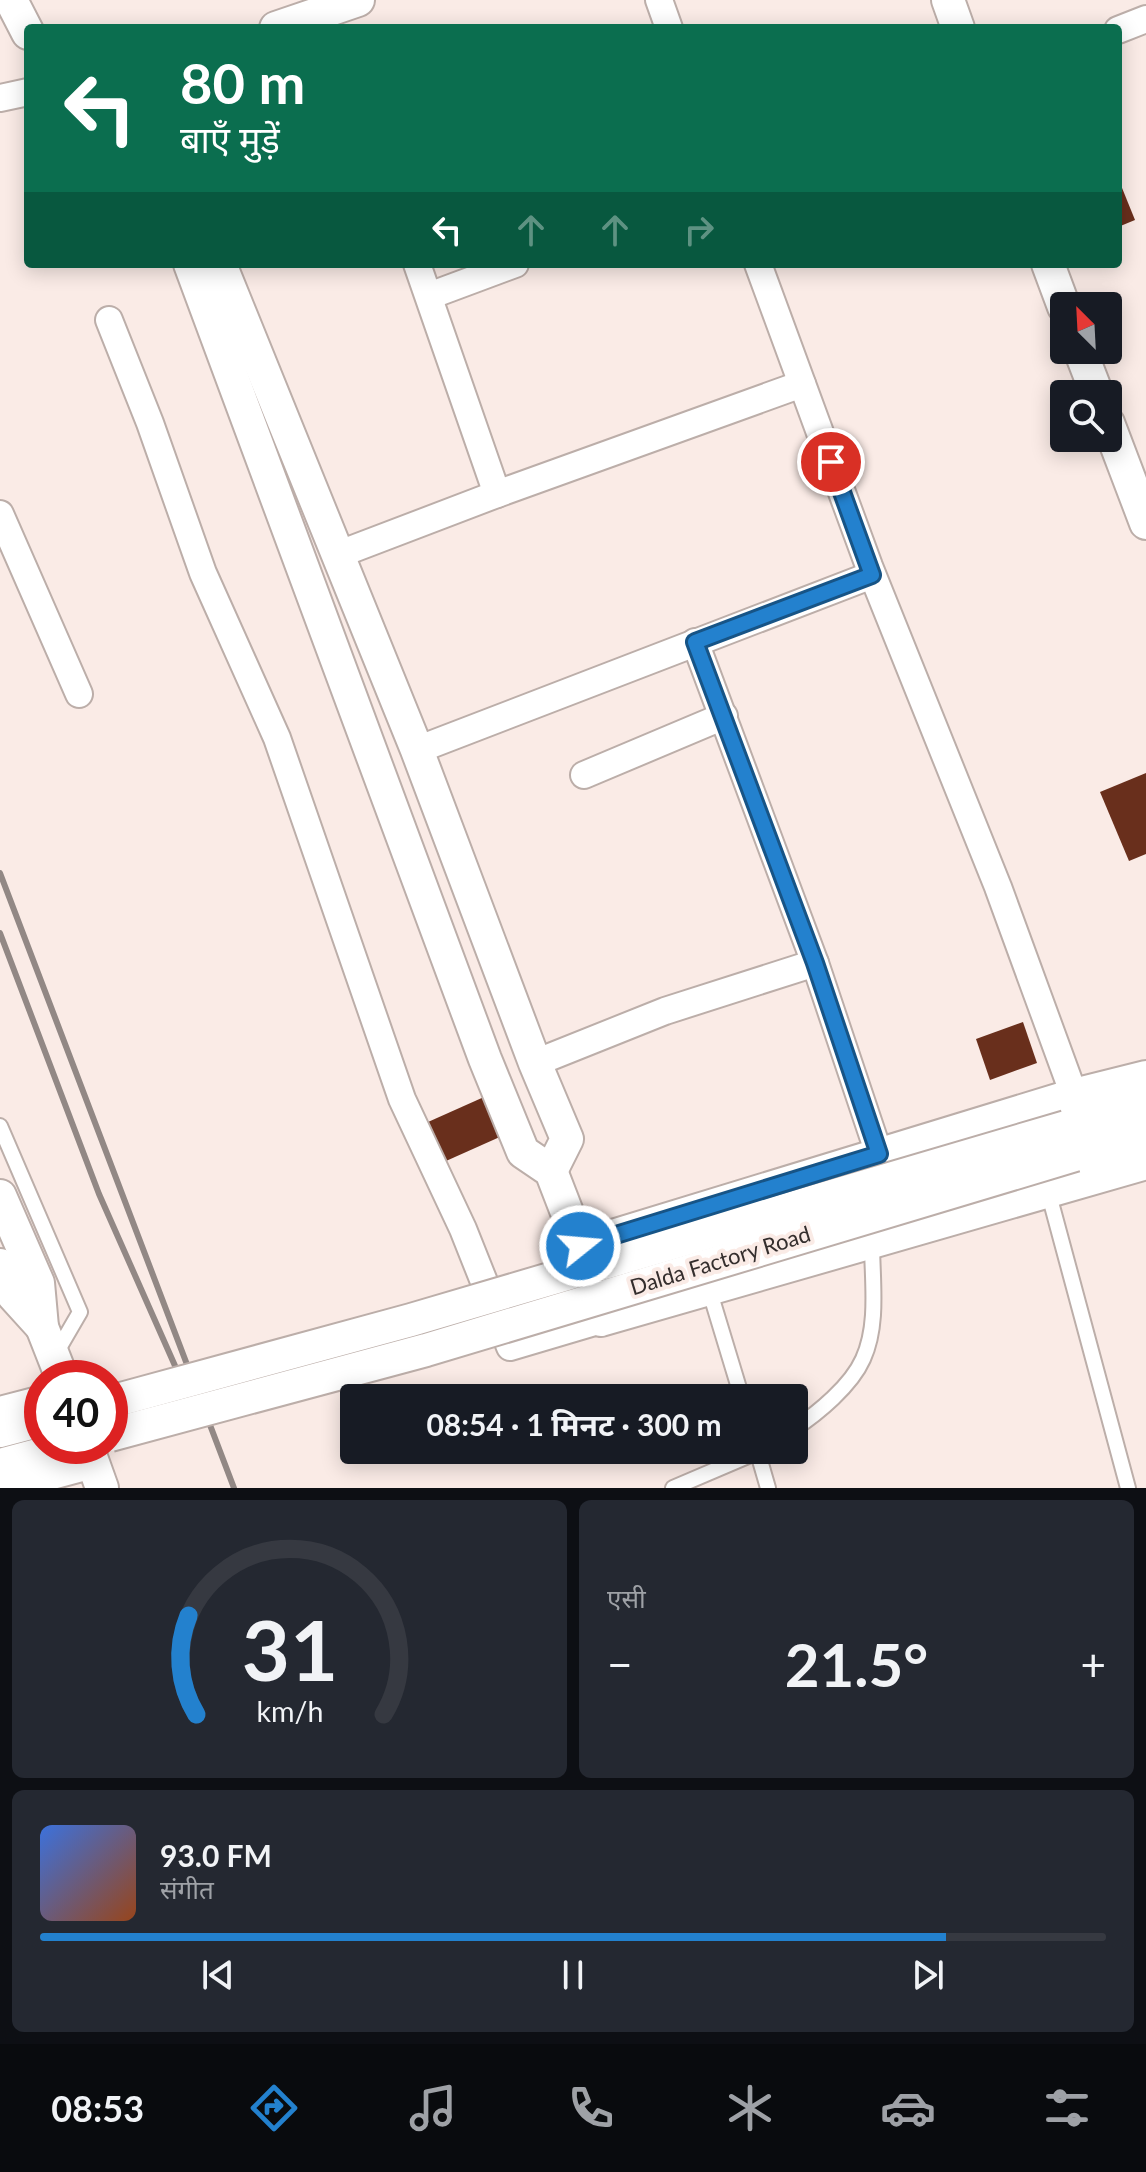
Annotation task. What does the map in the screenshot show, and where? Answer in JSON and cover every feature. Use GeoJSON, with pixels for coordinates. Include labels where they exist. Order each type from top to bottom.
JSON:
{"type":"FeatureCollection","features":[{"type":"Feature","properties":{"kind":"street"},"geometry":{"type":"LineString","coordinates":[[11,0],[24,25]]}},
{"type":"Feature","properties":{"kind":"street"},"geometry":{"type":"LineString","coordinates":[[288,24],[358,0]]}},
{"type":"Feature","properties":{"kind":"street"},"geometry":{"type":"LineString","coordinates":[[659,0],[668,24]]}},
{"type":"Feature","properties":{"kind":"street"},"geometry":{"type":"LineString","coordinates":[[948,0],[957,24]]}},
{"type":"Feature","properties":{"kind":"street"},"geometry":{"type":"LineString","coordinates":[[1122,28],[1146,19]]}},
{"type":"Feature","properties":{"kind":"street"},"geometry":{"type":"LineString","coordinates":[[0,98],[24,93]]}},
{"type":"Feature","properties":{"kind":"street"},"geometry":{"type":"LineString","coordinates":[[191,268],[485,1059],[523,1152],[551,1171],[580,1246],[601,1320]]}},
{"type":"Feature","properties":{"kind":"street"},"geometry":{"type":"LineString","coordinates":[[222,268],[417,750],[535,1063],[567,1139],[551,1171]]}},
{"type":"Feature","properties":{"kind":"street"},"geometry":{"type":"LineString","coordinates":[[418,268],[497,494]]}},
{"type":"Feature","properties":{"kind":"street"},"geometry":{"type":"LineString","coordinates":[[429,296],[504,268]]}},
{"type":"Feature","properties":{"kind":"street"},"geometry":{"type":"LineString","coordinates":[[759,268],[872,575],[998,887],[1074,1095]]}},
{"type":"Feature","properties":{"kind":"street"},"geometry":{"type":"LineString","coordinates":[[1049,268],[1058,292]]}},
{"type":"Feature","properties":{"kind":"street"},"geometry":{"type":"LineString","coordinates":[[109,320],[150,423],[203,573],[277,738],[402,1099],[463,1229],[510,1347],[1146,1163]]}},
{"type":"Feature","properties":{"kind":"street"},"geometry":{"type":"LineString","coordinates":[[337,555],[802,384]]}},
{"type":"Feature","properties":{"kind":"street"},"geometry":{"type":"LineString","coordinates":[[1119,452],[1146,523]]}},
{"type":"Feature","properties":{"kind":"street"},"geometry":{"type":"LineString","coordinates":[[0,514],[79,694]]}},
{"type":"Feature","properties":{"kind":"street"},"geometry":{"type":"LineString","coordinates":[[417,750],[872,575]]}},
{"type":"Feature","properties":{"kind":"street"},"geometry":{"type":"LineString","coordinates":[[695,642],[815,963],[879,1154]]}},
{"type":"Feature","properties":{"kind":"street"},"geometry":{"type":"LineString","coordinates":[[584,775],[724,716]]}},
{"type":"Feature","properties":{"kind":"street"},"geometry":{"type":"LineString","coordinates":[[535,1063],[665,1011],[815,963]]}},
{"type":"Feature","properties":{"kind":"street"},"geometry":{"type":"LineString","coordinates":[[580,1246],[1074,1095],[1146,1077]]}},
{"type":"Feature","properties":{"kind":"street"},"geometry":{"type":"LineString","coordinates":[[1071,1141],[1146,1107]]}},
{"type":"Feature","properties":{"kind":"street","name":"Dalda Factory Road"},"geometry":{"type":"LineString","coordinates":[[128,1397],[1071,1141],[1146,1137]]}},
{"type":"Feature","properties":{"kind":"street","name":"Dalda Factory Road"},"geometry":{"type":"LineString","coordinates":[[128,1430],[426,1350],[1071,1141]]}},
{"type":"Feature","properties":{"kind":"street"},"geometry":{"type":"LineString","coordinates":[[0,1196],[38,1283],[53,1354]]}},
{"type":"Feature","properties":{"kind":"street"},"geometry":{"type":"LineString","coordinates":[[0,1265],[13,1295],[53,1354]]}},
{"type":"Feature","properties":{"kind":"street"},"geometry":{"type":"LineString","coordinates":[[0,1410],[24,1404]]}},
{"type":"Feature","properties":{"kind":"street"},"geometry":{"type":"LineString","coordinates":[[0,1431],[24,1425]]}},
{"type":"Feature","properties":{"kind":"street"},"geometry":{"type":"LineString","coordinates":[[0,1465],[24,1464]]}},
{"type":"Feature","properties":{"kind":"street"},"geometry":{"type":"LineString","coordinates":[[7,1488],[79,1464]]}},
{"type":"Feature","properties":{"kind":"lane"},"geometry":{"type":"LineString","coordinates":[[0,1126],[80,1312],[53,1354]]}},
{"type":"Feature","properties":{"kind":"lane"},"geometry":{"type":"LineString","coordinates":[[1048,1191],[1128,1488]]}},
{"type":"Feature","properties":{"kind":"lane"},"geometry":{"type":"LineString","coordinates":[[808,1418],[837,1394],[863,1360],[873,1319],[872,1242]]}},
{"type":"Feature","properties":{"kind":"lane"},"geometry":{"type":"LineString","coordinates":[[709,1289],[738,1384]]}},
{"type":"Feature","properties":{"kind":"lane"},"geometry":{"type":"LineString","coordinates":[[673,1488],[729,1464]]}},
{"type":"Feature","properties":{"kind":"lane"},"geometry":{"type":"LineString","coordinates":[[762,1464],[768,1488]]}},
{"type":"Feature","properties":{"kind":"building"},"geometry":{"type":"Polygon","coordinates":[[[1122,188],[1135,220],[1122,225],[1122,188]]]}},
{"type":"Feature","properties":{"kind":"building"},"geometry":{"type":"Polygon","coordinates":[[[1146,773],[1146,854],[1129,861],[1100,792],[1146,773]]]}},
{"type":"Feature","properties":{"kind":"building"},"geometry":{"type":"Polygon","coordinates":[[[1023,1022],[1037,1063],[990,1080],[976,1039],[1023,1022]]]}},
{"type":"Feature","properties":{"kind":"building"},"geometry":{"type":"Polygon","coordinates":[[[484,1097],[502,1136],[446,1161],[428,1122],[484,1097]]]}},
{"type":"Feature","properties":{"kind":"railway"},"geometry":{"type":"LineString","coordinates":[[0,873],[234,1488]]}},
{"type":"Feature","properties":{"kind":"railway"},"geometry":{"type":"LineString","coordinates":[[0,933],[99,1194],[176,1368]]}},
{"type":"Feature","properties":{"kind":"route"},"geometry":{"type":"LineString","coordinates":[[580,1246],[879,1154],[833,1013],[752,787],[695,642],[872,575],[831,462]]}}]}
